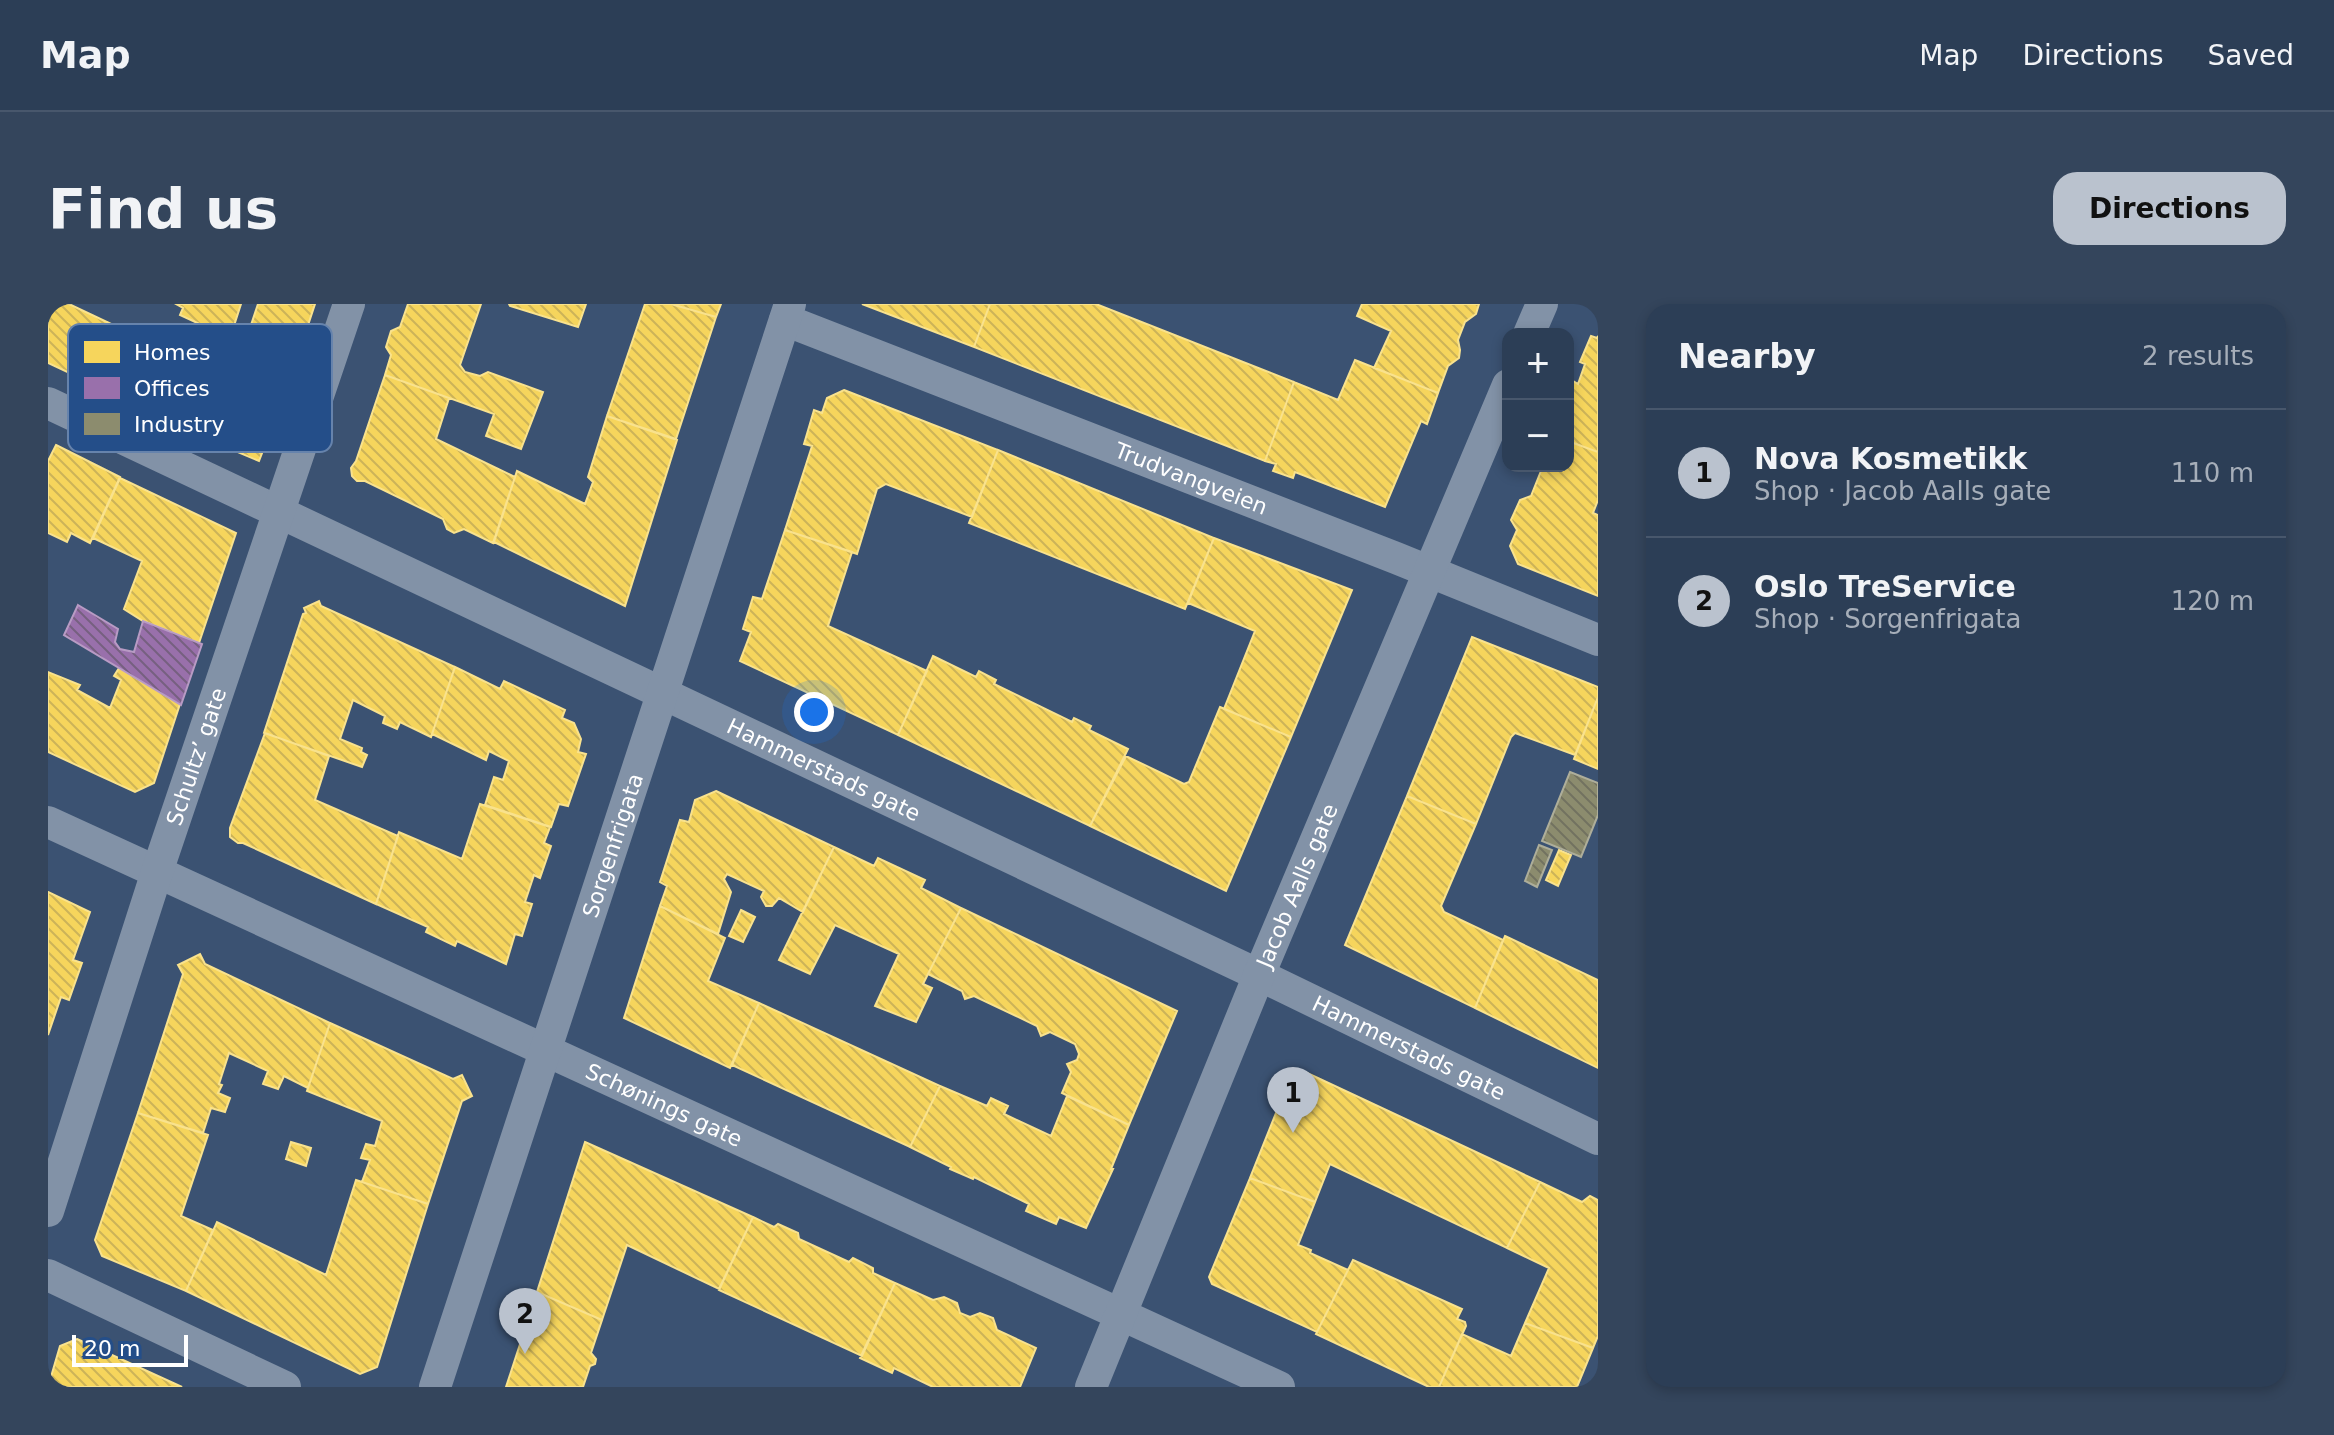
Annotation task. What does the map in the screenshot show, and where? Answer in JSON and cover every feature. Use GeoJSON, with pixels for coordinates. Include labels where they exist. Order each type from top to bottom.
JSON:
{"type":"FeatureCollection","features":[{"type":"Feature","properties":{"kind":"street","name":"Schultz’ gate"},"geometry":{"type":"LineString","coordinates":[[332,355],[349,304]]}},
{"type":"Feature","properties":{"kind":"street"},"geometry":{"type":"LineString","coordinates":[[1532,328],[1542,304]]}},
{"type":"Feature","properties":{"kind":"street","name":"Trudvangveien"},"geometry":{"type":"LineString","coordinates":[[788,312],[1598,640]]}},
{"type":"Feature","properties":{"kind":"street","name":"Sorgenfrigata"},"geometry":{"type":"LineString","coordinates":[[435,1387],[788,312]]}},
{"type":"Feature","properties":{"kind":"street","name":"Jacob Aalls gate"},"geometry":{"type":"LineString","coordinates":[[1091,1387],[1259,975],[1502,399]]}},
{"type":"Feature","properties":{"kind":"street","name":"Hammerstads gate"},"geometry":{"type":"LineString","coordinates":[[48,403],[68,412]]}},
{"type":"Feature","properties":{"kind":"street","name":"Hammerstads gate"},"geometry":{"type":"LineString","coordinates":[[151,452],[1259,975],[1598,1139]]}},
{"type":"Feature","properties":{"kind":"street","name":"Schultz’ gate"},"geometry":{"type":"LineString","coordinates":[[48,1211],[157,872],[300,452]]}},
{"type":"Feature","properties":{"kind":"street","name":"Schønings gate"},"geometry":{"type":"LineString","coordinates":[[48,822],[1279,1387]]}},
{"type":"Feature","properties":{"kind":"street"},"geometry":{"type":"LineString","coordinates":[[48,1275],[285,1387]]}},
{"type":"Feature","properties":{"kind":"building: Homes"},"geometry":{"type":"Polygon","coordinates":[[[48,304],[69,304],[107,322],[68,324],[68,372],[48,363],[48,304]]]}},
{"type":"Feature","properties":{"kind":"building: Homes"},"geometry":{"type":"Polygon","coordinates":[[[176,304],[241,304],[235,324],[200,324],[180,315],[183,308],[176,304]]]}},
{"type":"Feature","properties":{"kind":"building: Homes"},"geometry":{"type":"Polygon","coordinates":[[[258,304],[315,304],[308,324],[251,324],[258,304]]]}},
{"type":"Feature","properties":{"kind":"building: Homes"},"geometry":{"type":"Polygon","coordinates":[[[408,304],[481,304],[460,365],[465,372],[480,376],[488,372],[543,392],[521,449],[486,436],[494,414],[385,375],[391,355],[386,347],[391,331],[400,327],[408,304]]]}},
{"type":"Feature","properties":{"kind":"building: Homes"},"geometry":{"type":"Polygon","coordinates":[[[509,304],[586,304],[578,327],[509,304]]]}},
{"type":"Feature","properties":{"kind":"building: Homes"},"geometry":{"type":"Polygon","coordinates":[[[645,304],[671,304],[716,317],[676,439],[607,416],[645,304]]]}},
{"type":"Feature","properties":{"kind":"building: Homes"},"geometry":{"type":"Polygon","coordinates":[[[671,304],[721,304],[716,317],[671,304]]]}},
{"type":"Feature","properties":{"kind":"building: Homes"},"geometry":{"type":"Polygon","coordinates":[[[862,304],[990,304],[974,347],[862,304]]]}},
{"type":"Feature","properties":{"kind":"building: Homes"},"geometry":{"type":"Polygon","coordinates":[[[990,304],[1096,304],[1294,382],[1265,461],[974,347],[990,304]]]}},
{"type":"Feature","properties":{"kind":"building: Homes"},"geometry":{"type":"Polygon","coordinates":[[[1362,304],[1479,304],[1476,314],[1465,322],[1458,340],[1459,358],[1448,366],[1438,393],[1374,368],[1391,331],[1357,316],[1362,304]]]}},
{"type":"Feature","properties":{"kind":"building: Homes"},"geometry":{"type":"Polygon","coordinates":[[[1591,336],[1598,336],[1598,452],[1574,443],[1574,382],[1578,384],[1585,364],[1580,362],[1591,336]]]}},
{"type":"Feature","properties":{"kind":"building: Homes"},"geometry":{"type":"Polygon","coordinates":[[[1355,360],[1438,393],[1427,424],[1421,421],[1385,507],[1295,472],[1293,478],[1273,471],[1276,464],[1265,461],[1294,382],[1338,400],[1355,360]]]}},
{"type":"Feature","properties":{"kind":"building: Homes"},"geometry":{"type":"Polygon","coordinates":[[[385,375],[449,398],[436,439],[515,477],[493,543],[464,529],[454,533],[447,529],[443,519],[352,476],[351,468],[385,375]]]}},
{"type":"Feature","properties":{"kind":"building: Homes"},"geometry":{"type":"Polygon","coordinates":[[[844,390],[998,450],[972,517],[886,484],[877,489],[857,554],[785,530],[812,446],[804,444],[814,410],[822,413],[827,398],[844,390]]]}},
{"type":"Feature","properties":{"kind":"building: Homes"},"geometry":{"type":"Polygon","coordinates":[[[607,416],[677,440],[625,606],[494,542],[517,471],[585,504],[593,482],[588,477],[607,416]]]}},
{"type":"Feature","properties":{"kind":"building: Homes"},"geometry":{"type":"Polygon","coordinates":[[[1574,443],[1598,452],[1598,500],[1593,513],[1598,515],[1598,596],[1518,564],[1510,546],[1517,530],[1511,520],[1520,500],[1531,496],[1541,472],[1574,472],[1574,443]]]}},
{"type":"Feature","properties":{"kind":"building: Homes"},"geometry":{"type":"Polygon","coordinates":[[[56,445],[120,477],[90,543],[71,533],[67,542],[48,533],[48,461],[56,445]]]}},
{"type":"Feature","properties":{"kind":"building: Homes"},"geometry":{"type":"Polygon","coordinates":[[[998,450],[1214,538],[1185,609],[969,523],[998,450]]]}},
{"type":"Feature","properties":{"kind":"building: Homes"},"geometry":{"type":"Polygon","coordinates":[[[238,452],[262,452],[259,461],[238,452]]]}},
{"type":"Feature","properties":{"kind":"building: Homes"},"geometry":{"type":"Polygon","coordinates":[[[120,478],[236,533],[199,643],[143,621],[124,609],[142,561],[93,538],[120,478]]]}},
{"type":"Feature","properties":{"kind":"building: Homes"},"geometry":{"type":"Polygon","coordinates":[[[785,530],[852,552],[828,626],[927,671],[898,735],[740,661],[751,632],[743,629],[753,597],[762,599],[785,530]]]}},
{"type":"Feature","properties":{"kind":"building: Homes"},"geometry":{"type":"Polygon","coordinates":[[[1214,538],[1352,590],[1291,737],[1224,709],[1255,631],[1188,603],[1214,538]]]}},
{"type":"Feature","properties":{"kind":"building: Homes"},"geometry":{"type":"Polygon","coordinates":[[[319,601],[321,606],[455,667],[431,737],[400,722],[397,729],[383,723],[385,716],[353,700],[340,739],[362,748],[361,752],[367,755],[362,767],[264,733],[303,614],[306,613],[304,608],[319,601]]]}},
{"type":"Feature","properties":{"kind":"building: Homes"},"geometry":{"type":"Polygon","coordinates":[[[1472,637],[1598,687],[1598,697],[1575,755],[1515,733],[1511,737],[1476,824],[1407,796],[1472,637]]]}},
{"type":"Feature","properties":{"kind":"building: Homes"},"geometry":{"type":"Polygon","coordinates":[[[933,656],[976,677],[979,671],[996,680],[994,684],[1072,722],[1074,718],[1091,726],[1089,730],[1128,749],[1090,826],[898,735],[933,656]]]}},
{"type":"Feature","properties":{"kind":"building: Homes"},"geometry":{"type":"Polygon","coordinates":[[[455,667],[500,689],[504,681],[565,710],[562,718],[574,723],[581,739],[578,752],[586,754],[568,806],[559,804],[551,827],[485,805],[494,777],[503,780],[509,761],[489,751],[486,760],[432,734],[455,667]]]}},
{"type":"Feature","properties":{"kind":"building: Homes"},"geometry":{"type":"Polygon","coordinates":[[[119,668],[180,704],[154,783],[135,792],[48,752],[48,672],[80,685],[77,690],[110,708],[121,680],[114,676],[119,668]]]}},
{"type":"Feature","properties":{"kind":"building: Homes"},"geometry":{"type":"Polygon","coordinates":[[[1598,697],[1598,769],[1574,759],[1598,697]]]}},
{"type":"Feature","properties":{"kind":"building: Homes"},"geometry":{"type":"Polygon","coordinates":[[[1220,707],[1291,737],[1226,891],[1090,826],[1126,756],[1184,784],[1189,782],[1220,707]]]}},
{"type":"Feature","properties":{"kind":"building: Homes"},"geometry":{"type":"Polygon","coordinates":[[[265,733],[329,756],[315,800],[398,836],[376,904],[230,837],[230,828],[265,733]]]}},
{"type":"Feature","properties":{"kind":"building: Homes"},"geometry":{"type":"Polygon","coordinates":[[[716,791],[834,847],[803,912],[779,898],[772,906],[766,906],[761,897],[764,891],[727,874],[724,879],[731,892],[718,934],[660,906],[667,886],[660,882],[680,820],[689,822],[695,800],[716,791]]]}},
{"type":"Feature","properties":{"kind":"building: Homes"},"geometry":{"type":"Polygon","coordinates":[[[1407,796],[1476,824],[1441,906],[1444,912],[1503,940],[1475,1008],[1345,945],[1407,796]]]}},
{"type":"Feature","properties":{"kind":"building: Homes"},"geometry":{"type":"Polygon","coordinates":[[[480,804],[550,827],[544,843],[551,846],[540,878],[534,875],[525,902],[532,904],[522,936],[515,934],[506,964],[457,941],[455,946],[426,932],[428,927],[376,904],[399,832],[462,859],[480,804]]]}},
{"type":"Feature","properties":{"kind":"building: Homes"},"geometry":{"type":"Polygon","coordinates":[[[834,847],[874,866],[878,858],[925,880],[921,888],[961,908],[923,984],[932,988],[916,1022],[875,1006],[899,954],[835,925],[810,974],[779,960],[834,847]]]}},
{"type":"Feature","properties":{"kind":"building: Homes"},"geometry":{"type":"Polygon","coordinates":[[[1559,850],[1571,855],[1558,886],[1546,880],[1559,850]]]}},
{"type":"Feature","properties":{"kind":"building: Homes"},"geometry":{"type":"Polygon","coordinates":[[[48,892],[90,912],[73,960],[82,963],[69,1000],[61,997],[48,1035],[48,892]]]}},
{"type":"Feature","properties":{"kind":"building: Homes"},"geometry":{"type":"Polygon","coordinates":[[[660,906],[725,938],[708,981],[759,1003],[730,1068],[624,1018],[660,906]]]}},
{"type":"Feature","properties":{"kind":"building: Homes"},"geometry":{"type":"Polygon","coordinates":[[[961,908],[1177,1011],[1129,1125],[1062,1093],[1071,1072],[1067,1064],[1077,1060],[1079,1054],[1075,1044],[1050,1032],[1041,1036],[1037,1026],[974,996],[965,999],[962,991],[928,974],[961,908]]]}},
{"type":"Feature","properties":{"kind":"building: Homes"},"geometry":{"type":"Polygon","coordinates":[[[741,910],[755,917],[743,942],[729,936],[741,910]]]}},
{"type":"Feature","properties":{"kind":"building: Homes"},"geometry":{"type":"Polygon","coordinates":[[[1505,936],[1598,980],[1598,1068],[1475,1008],[1505,936]]]}},
{"type":"Feature","properties":{"kind":"building: Homes"},"geometry":{"type":"Polygon","coordinates":[[[200,954],[205,964],[330,1023],[308,1088],[284,1076],[278,1089],[263,1084],[268,1071],[229,1053],[218,1093],[230,1098],[225,1112],[211,1108],[203,1133],[138,1113],[183,974],[178,965],[200,954]]]}},
{"type":"Feature","properties":{"kind":"building: Homes"},"geometry":{"type":"Polygon","coordinates":[[[759,1003],[940,1086],[910,1147],[732,1065],[759,1003]]]}},
{"type":"Feature","properties":{"kind":"building: Homes"},"geometry":{"type":"Polygon","coordinates":[[[330,1023],[453,1079],[462,1075],[472,1096],[462,1101],[428,1204],[362,1182],[370,1160],[361,1158],[366,1144],[375,1146],[382,1121],[307,1091],[330,1023]]]}},
{"type":"Feature","properties":{"kind":"building: Homes"},"geometry":{"type":"Polygon","coordinates":[[[1305,1072],[1540,1182],[1507,1248],[1330,1164],[1315,1202],[1250,1178],[1290,1078],[1305,1072]]]}},
{"type":"Feature","properties":{"kind":"building: Homes"},"geometry":{"type":"Polygon","coordinates":[[[940,1086],[987,1106],[991,1098],[1008,1106],[1004,1114],[1051,1136],[1067,1096],[1129,1125],[1086,1228],[1059,1217],[1056,1224],[1026,1211],[1029,1204],[974,1177],[950,1169],[910,1147],[940,1086]]]}},
{"type":"Feature","properties":{"kind":"building: Homes"},"geometry":{"type":"Polygon","coordinates":[[[138,1113],[208,1135],[181,1216],[213,1230],[186,1291],[102,1256],[95,1240],[138,1113]]]}},
{"type":"Feature","properties":{"kind":"building: Homes"},"geometry":{"type":"Polygon","coordinates":[[[291,1142],[311,1148],[306,1166],[286,1159],[291,1142]]]}},
{"type":"Feature","properties":{"kind":"building: Homes"},"geometry":{"type":"Polygon","coordinates":[[[585,1142],[753,1217],[719,1289],[627,1245],[602,1320],[537,1292],[585,1142]]]}},
{"type":"Feature","properties":{"kind":"building: Homes"},"geometry":{"type":"Polygon","coordinates":[[[1250,1178],[1315,1202],[1298,1245],[1348,1270],[1317,1332],[1212,1284],[1209,1277],[1250,1178]]]}},
{"type":"Feature","properties":{"kind":"building: Homes"},"geometry":{"type":"Polygon","coordinates":[[[356,1180],[428,1204],[377,1367],[360,1374],[186,1291],[217,1222],[326,1275],[356,1180]]]}},
{"type":"Feature","properties":{"kind":"building: Homes"},"geometry":{"type":"Polygon","coordinates":[[[1540,1182],[1582,1202],[1590,1196],[1598,1200],[1598,1336],[1593,1348],[1525,1323],[1549,1268],[1507,1248],[1540,1182]]]}},
{"type":"Feature","properties":{"kind":"building: Homes"},"geometry":{"type":"Polygon","coordinates":[[[753,1217],[798,1233],[799,1239],[849,1262],[853,1258],[873,1268],[873,1273],[895,1283],[862,1356],[719,1290],[753,1217]]]}},
{"type":"Feature","properties":{"kind":"building: Homes"},"geometry":{"type":"Polygon","coordinates":[[[1353,1260],[1462,1309],[1457,1319],[1465,1322],[1466,1326],[1439,1387],[1429,1387],[1316,1334],[1353,1260]]]}},
{"type":"Feature","properties":{"kind":"building: Homes"},"geometry":{"type":"Polygon","coordinates":[[[895,1283],[933,1300],[944,1297],[957,1303],[960,1313],[970,1317],[980,1313],[993,1318],[997,1330],[1036,1348],[1020,1387],[933,1387],[894,1368],[892,1373],[860,1358],[895,1283]]]}},
{"type":"Feature","properties":{"kind":"building: Homes"},"geometry":{"type":"Polygon","coordinates":[[[537,1292],[602,1320],[591,1353],[596,1359],[595,1364],[590,1366],[583,1387],[506,1387],[537,1292]]]}},
{"type":"Feature","properties":{"kind":"building: Homes"},"geometry":{"type":"Polygon","coordinates":[[[1525,1323],[1593,1348],[1577,1387],[1439,1387],[1462,1334],[1511,1356],[1525,1323]]]}},
{"type":"Feature","properties":{"kind":"building: Homes"},"geometry":{"type":"Polygon","coordinates":[[[77,1339],[182,1387],[48,1387],[60,1346],[77,1339]]]}},
{"type":"Feature","properties":{"kind":"building: Offices"},"geometry":{"type":"Polygon","coordinates":[[[78,605],[118,629],[115,642],[120,649],[134,652],[143,621],[202,644],[181,705],[64,635],[78,605]]]}},
{"type":"Feature","properties":{"kind":"building: Industry"},"geometry":{"type":"Polygon","coordinates":[[[1570,772],[1598,783],[1598,815],[1581,857],[1542,841],[1570,772]]]}},
{"type":"Feature","properties":{"kind":"building: Industry"},"geometry":{"type":"Polygon","coordinates":[[[1539,845],[1552,850],[1537,887],[1525,881],[1539,845]]]}},
{"type":"Feature","properties":{"kind":"place","name":"Nova Kosmetikk"},"geometry":{"type":"Point","coordinates":[1293,1133]}},
{"type":"Feature","properties":{"kind":"place","name":"Oslo TreService"},"geometry":{"type":"Point","coordinates":[525,1354]}}]}
